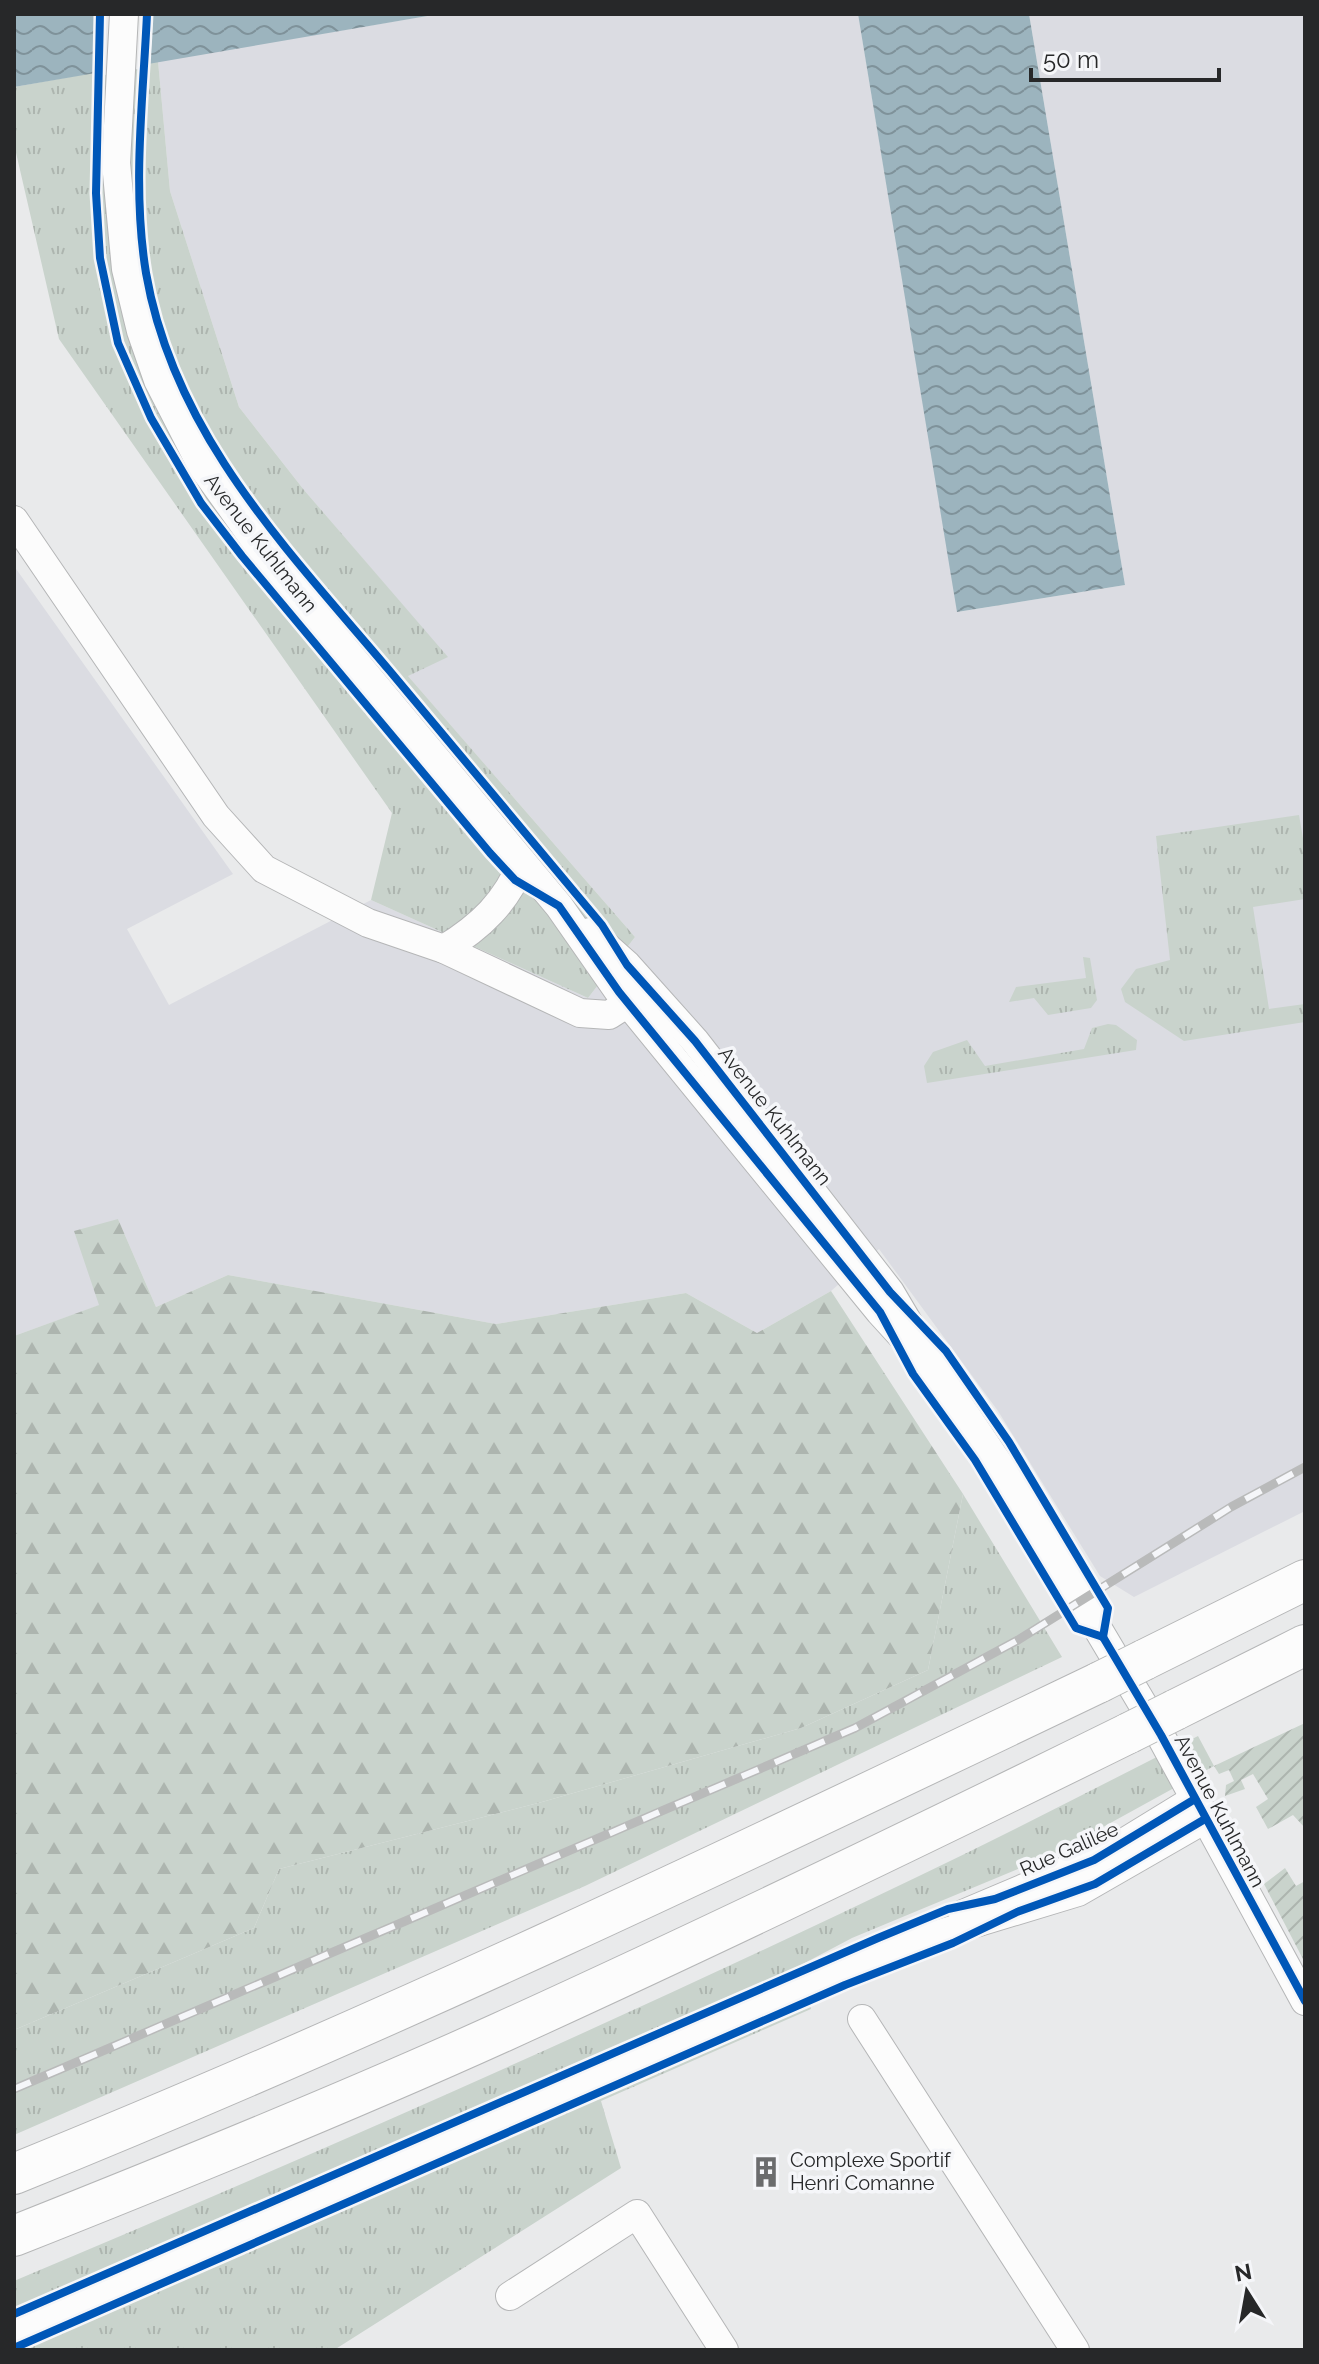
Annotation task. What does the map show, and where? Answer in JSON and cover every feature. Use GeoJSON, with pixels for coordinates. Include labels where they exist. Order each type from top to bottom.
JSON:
{"type":"FeatureCollection","features":[{"type":"Feature","properties":{"kind":"highway"},"geometry":{"type":"LineString","coordinates":[[14,2174],[282,2062],[648,1898],[1100,1682],[1305,1580]]}},
{"type":"Feature","properties":{"kind":"highway"},"geometry":{"type":"LineString","coordinates":[[14,2236],[228,2150],[500,2033],[818,1885],[1305,1645]]}},
{"type":"Feature","properties":{"kind":"street","name":"Avenue Kuhlmann"},"geometry":{"type":"LineString","coordinates":[[124,14],[116,192],[126,269],[141,331],[173,414],[202,466],[262,550],[559,906],[639,996],[880,1312],[942,1380],[1007,1476],[1169,1750],[1305,2001]]}},
{"type":"Feature","properties":{"kind":"street"},"geometry":{"type":"LineString","coordinates":[[14,520],[208,805],[244,850],[264,869],[386,931],[444,949],[580,1013],[609,1015],[639,996]]}},
{"type":"Feature","properties":{"kind":"street"},"geometry":{"type":"LineString","coordinates":[[444,949],[494,911],[508,893],[522,862]]}},
{"type":"Feature","properties":{"kind":"street","name":"Rue Galilée"},"geometry":{"type":"LineString","coordinates":[[14,2329],[764,2001],[917,1939],[995,1899],[1107,1853],[1200,1809]]}},
{"type":"Feature","properties":{"kind":"street"},"geometry":{"type":"LineString","coordinates":[[862,2019],[1075,2350]]}},
{"type":"Feature","properties":{"kind":"street"},"geometry":{"type":"LineString","coordinates":[[510,2296],[637,2214],[724,2350]]}},
{"type":"Feature","properties":{"kind":"shaded area"},"geometry":{"type":"Polygon","coordinates":[[[439,14],[858,14],[958,612],[1125,585],[1029,14],[1305,14],[1305,1511],[1134,1597],[1100,1576],[998,1411],[879,1249],[831,1291],[757,1333],[686,1293],[496,1324],[228,1275],[156,1307],[118,1219],[100,1305],[14,1336],[14,566],[233,874],[127,929],[169,1005],[371,900],[588,998],[635,937],[407,675],[447,657],[304,490],[239,407],[170,191],[158,61],[439,14]]]}},
{"type":"Feature","properties":{"kind":"green space"},"geometry":{"type":"Polygon","coordinates":[[[158,61],[170,191],[239,407],[304,490],[448,657],[408,676],[635,937],[588,998],[371,900],[392,813],[59,339],[14,144],[14,87],[158,61]]]}},
{"type":"Feature","properties":{"kind":"green space"},"geometry":{"type":"Polygon","coordinates":[[[1299,815],[1305,850],[1305,899],[1253,907],[1269,1009],[1305,1004],[1305,1022],[1184,1041],[1125,1002],[1121,989],[1136,969],[1170,960],[1156,836],[1299,815]]]}},
{"type":"Feature","properties":{"kind":"green space"},"geometry":{"type":"Polygon","coordinates":[[[1083,957],[1090,958],[1097,1000],[1091,1008],[1048,1015],[1034,998],[1009,1002],[1016,987],[1086,978],[1083,957]]]}},
{"type":"Feature","properties":{"kind":"green space"},"geometry":{"type":"Polygon","coordinates":[[[1116,1025],[1137,1040],[1136,1050],[927,1083],[924,1066],[933,1052],[967,1040],[985,1066],[1084,1049],[1092,1028],[1116,1025]]]}},
{"type":"Feature","properties":{"kind":"green space"},"geometry":{"type":"Polygon","coordinates":[[[118,1219],[156,1307],[228,1275],[496,1324],[686,1293],[757,1333],[831,1291],[963,1494],[928,1670],[801,1728],[542,1802],[279,1869],[254,1928],[14,2030],[14,1336],[99,1305],[74,1231],[118,1219]]]}},
{"type":"Feature","properties":{"kind":"green space"},"geometry":{"type":"Polygon","coordinates":[[[963,1494],[1062,1657],[585,1886],[14,2135],[14,2030],[254,1928],[279,1869],[542,1802],[801,1728],[928,1670],[963,1494]]]}},
{"type":"Feature","properties":{"kind":"green space"},"geometry":{"type":"Polygon","coordinates":[[[1305,1723],[1305,1828],[1293,1815],[1268,1829],[1256,1807],[1268,1799],[1253,1774],[1241,1780],[1245,1789],[1225,1796],[1226,1785],[1234,1781],[1229,1770],[1219,1774],[1214,1766],[1305,1723]]]}},
{"type":"Feature","properties":{"kind":"green space"},"geometry":{"type":"Polygon","coordinates":[[[1198,1736],[1214,1766],[1054,1854],[852,1938],[801,1965],[811,2009],[601,2101],[621,2168],[334,2350],[14,2350],[14,2281],[581,2034],[953,1860],[1198,1736]]]}},
{"type":"Feature","properties":{"kind":"green space"},"geometry":{"type":"Polygon","coordinates":[[[1285,1868],[1296,1886],[1305,1881],[1305,1963],[1264,1884],[1285,1868]]]}},
{"type":"Feature","properties":{"kind":"water"},"geometry":{"type":"Polygon","coordinates":[[[14,14],[439,14],[14,87],[14,14]]]}},
{"type":"Feature","properties":{"kind":"water"},"geometry":{"type":"Polygon","coordinates":[[[858,14],[1029,14],[1125,585],[957,612],[858,14]]]}},
{"type":"Feature","properties":{"kind":"pier"},"geometry":{"type":"Polygon","coordinates":[[[97,14],[153,14],[150,67],[94,77],[97,14]]]}},
{"type":"Feature","properties":{"kind":"railway"},"geometry":{"type":"LineString","coordinates":[[14,2089],[855,1728],[1018,1640],[1231,1507],[1305,1467]]}},
{"type":"Feature","properties":{"kind":"cycle path"},"geometry":{"type":"LineString","coordinates":[[100,14],[96,193],[100,258],[118,343],[151,418],[201,503],[490,853],[515,880],[559,906],[619,992],[880,1312],[913,1374],[975,1460],[1076,1628],[1103,1637]]}},
{"type":"Feature","properties":{"kind":"cycle path"},"geometry":{"type":"LineString","coordinates":[[147,14],[139,176],[146,273],[160,332],[182,386],[209,438],[240,487],[312,580],[602,925],[627,965],[695,1041],[890,1292],[946,1351],[1009,1442],[1108,1608],[1103,1637]]}},
{"type":"Feature","properties":{"kind":"cycle path"},"geometry":{"type":"LineString","coordinates":[[1103,1637],[1161,1735],[1305,2001]]}},
{"type":"Feature","properties":{"kind":"cycle path"},"geometry":{"type":"LineString","coordinates":[[14,2314],[878,1938],[948,1909],[995,1899],[1094,1860],[1195,1799]]}},
{"type":"Feature","properties":{"kind":"cycle path"},"geometry":{"type":"LineString","coordinates":[[14,2348],[845,1985],[953,1943],[1017,1912],[1095,1884],[1205,1819]]}},
{"type":"Feature","properties":{"kind":"place","name":"Complexe Sportif Henri Comanne"},"geometry":{"type":"Point","coordinates":[766,2172]}}]}
